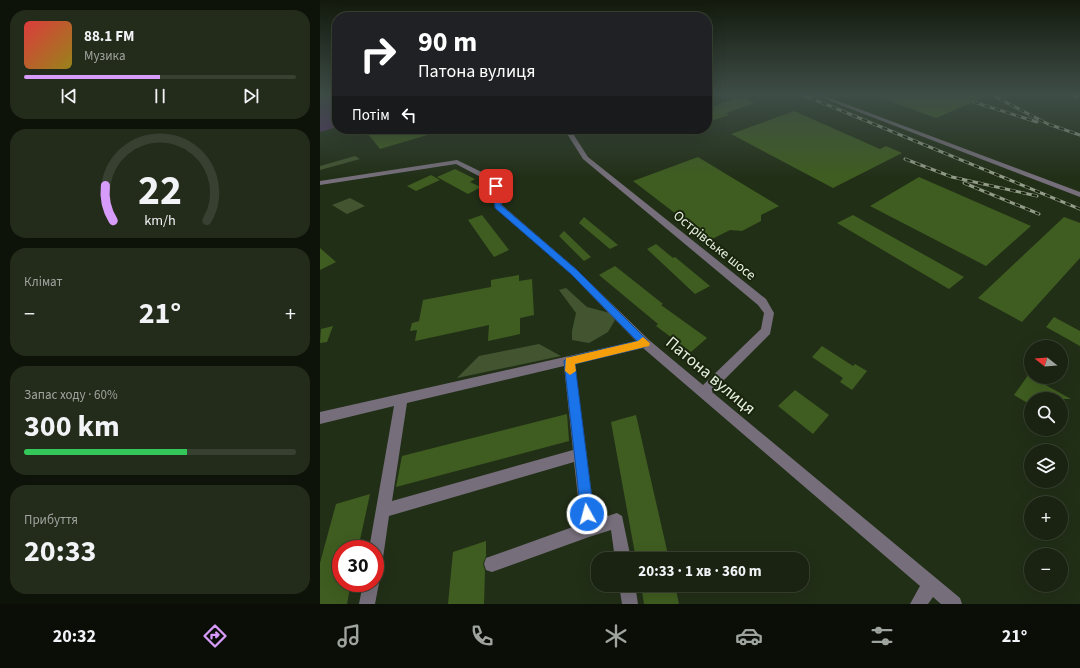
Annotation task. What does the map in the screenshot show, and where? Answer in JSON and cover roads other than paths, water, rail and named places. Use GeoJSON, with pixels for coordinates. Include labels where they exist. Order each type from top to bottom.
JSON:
{"type":"FeatureCollection","features":[{"type":"Feature","properties":{"kind":"street"},"geometry":{"type":"LineString","coordinates":[[889,122],[1080,195]]}},
{"type":"Feature","properties":{"kind":"street","name":"Острівське шосе"},"geometry":{"type":"LineString","coordinates":[[570,134],[585,158],[762,302],[769,313],[766,331],[704,392]]}},
{"type":"Feature","properties":{"kind":"street"},"geometry":{"type":"LineString","coordinates":[[320,183],[458,162],[495,182],[498,206],[574,272],[645,343]]}},
{"type":"Feature","properties":{"kind":"street","name":"Патона вулиця"},"geometry":{"type":"LineString","coordinates":[[320,418],[645,343],[954,604]]}},
{"type":"Feature","properties":{"kind":"street"},"geometry":{"type":"LineString","coordinates":[[569,361],[589,529]]}},
{"type":"Feature","properties":{"kind":"street"},"geometry":{"type":"LineString","coordinates":[[378,540],[402,398]]}},
{"type":"Feature","properties":{"kind":"street"},"geometry":{"type":"LineString","coordinates":[[383,511],[580,454]]}},
{"type":"Feature","properties":{"kind":"street"},"geometry":{"type":"LineString","coordinates":[[492,564],[589,529],[617,521],[622,552]]}},
{"type":"Feature","properties":{"kind":"street"},"geometry":{"type":"LineString","coordinates":[[918,604],[931,585]]}},
{"type":"Feature","properties":{"kind":"street"},"geometry":{"type":"LineString","coordinates":[[367,604],[369,592]]}},
{"type":"Feature","properties":{"kind":"street"},"geometry":{"type":"LineString","coordinates":[[628,592],[630,604]]}},
{"type":"Feature","properties":{"kind":"railway"},"geometry":{"type":"LineString","coordinates":[[869,122],[1080,209]]}},
{"type":"Feature","properties":{"kind":"railway"},"geometry":{"type":"LineString","coordinates":[[1044,122],[1080,135]]}},
{"type":"Feature","properties":{"kind":"railway"},"geometry":{"type":"LineString","coordinates":[[905,159],[952,177],[1037,196]]}},
{"type":"Feature","properties":{"kind":"railway"},"geometry":{"type":"LineString","coordinates":[[964,183],[1039,214]]}}]}
